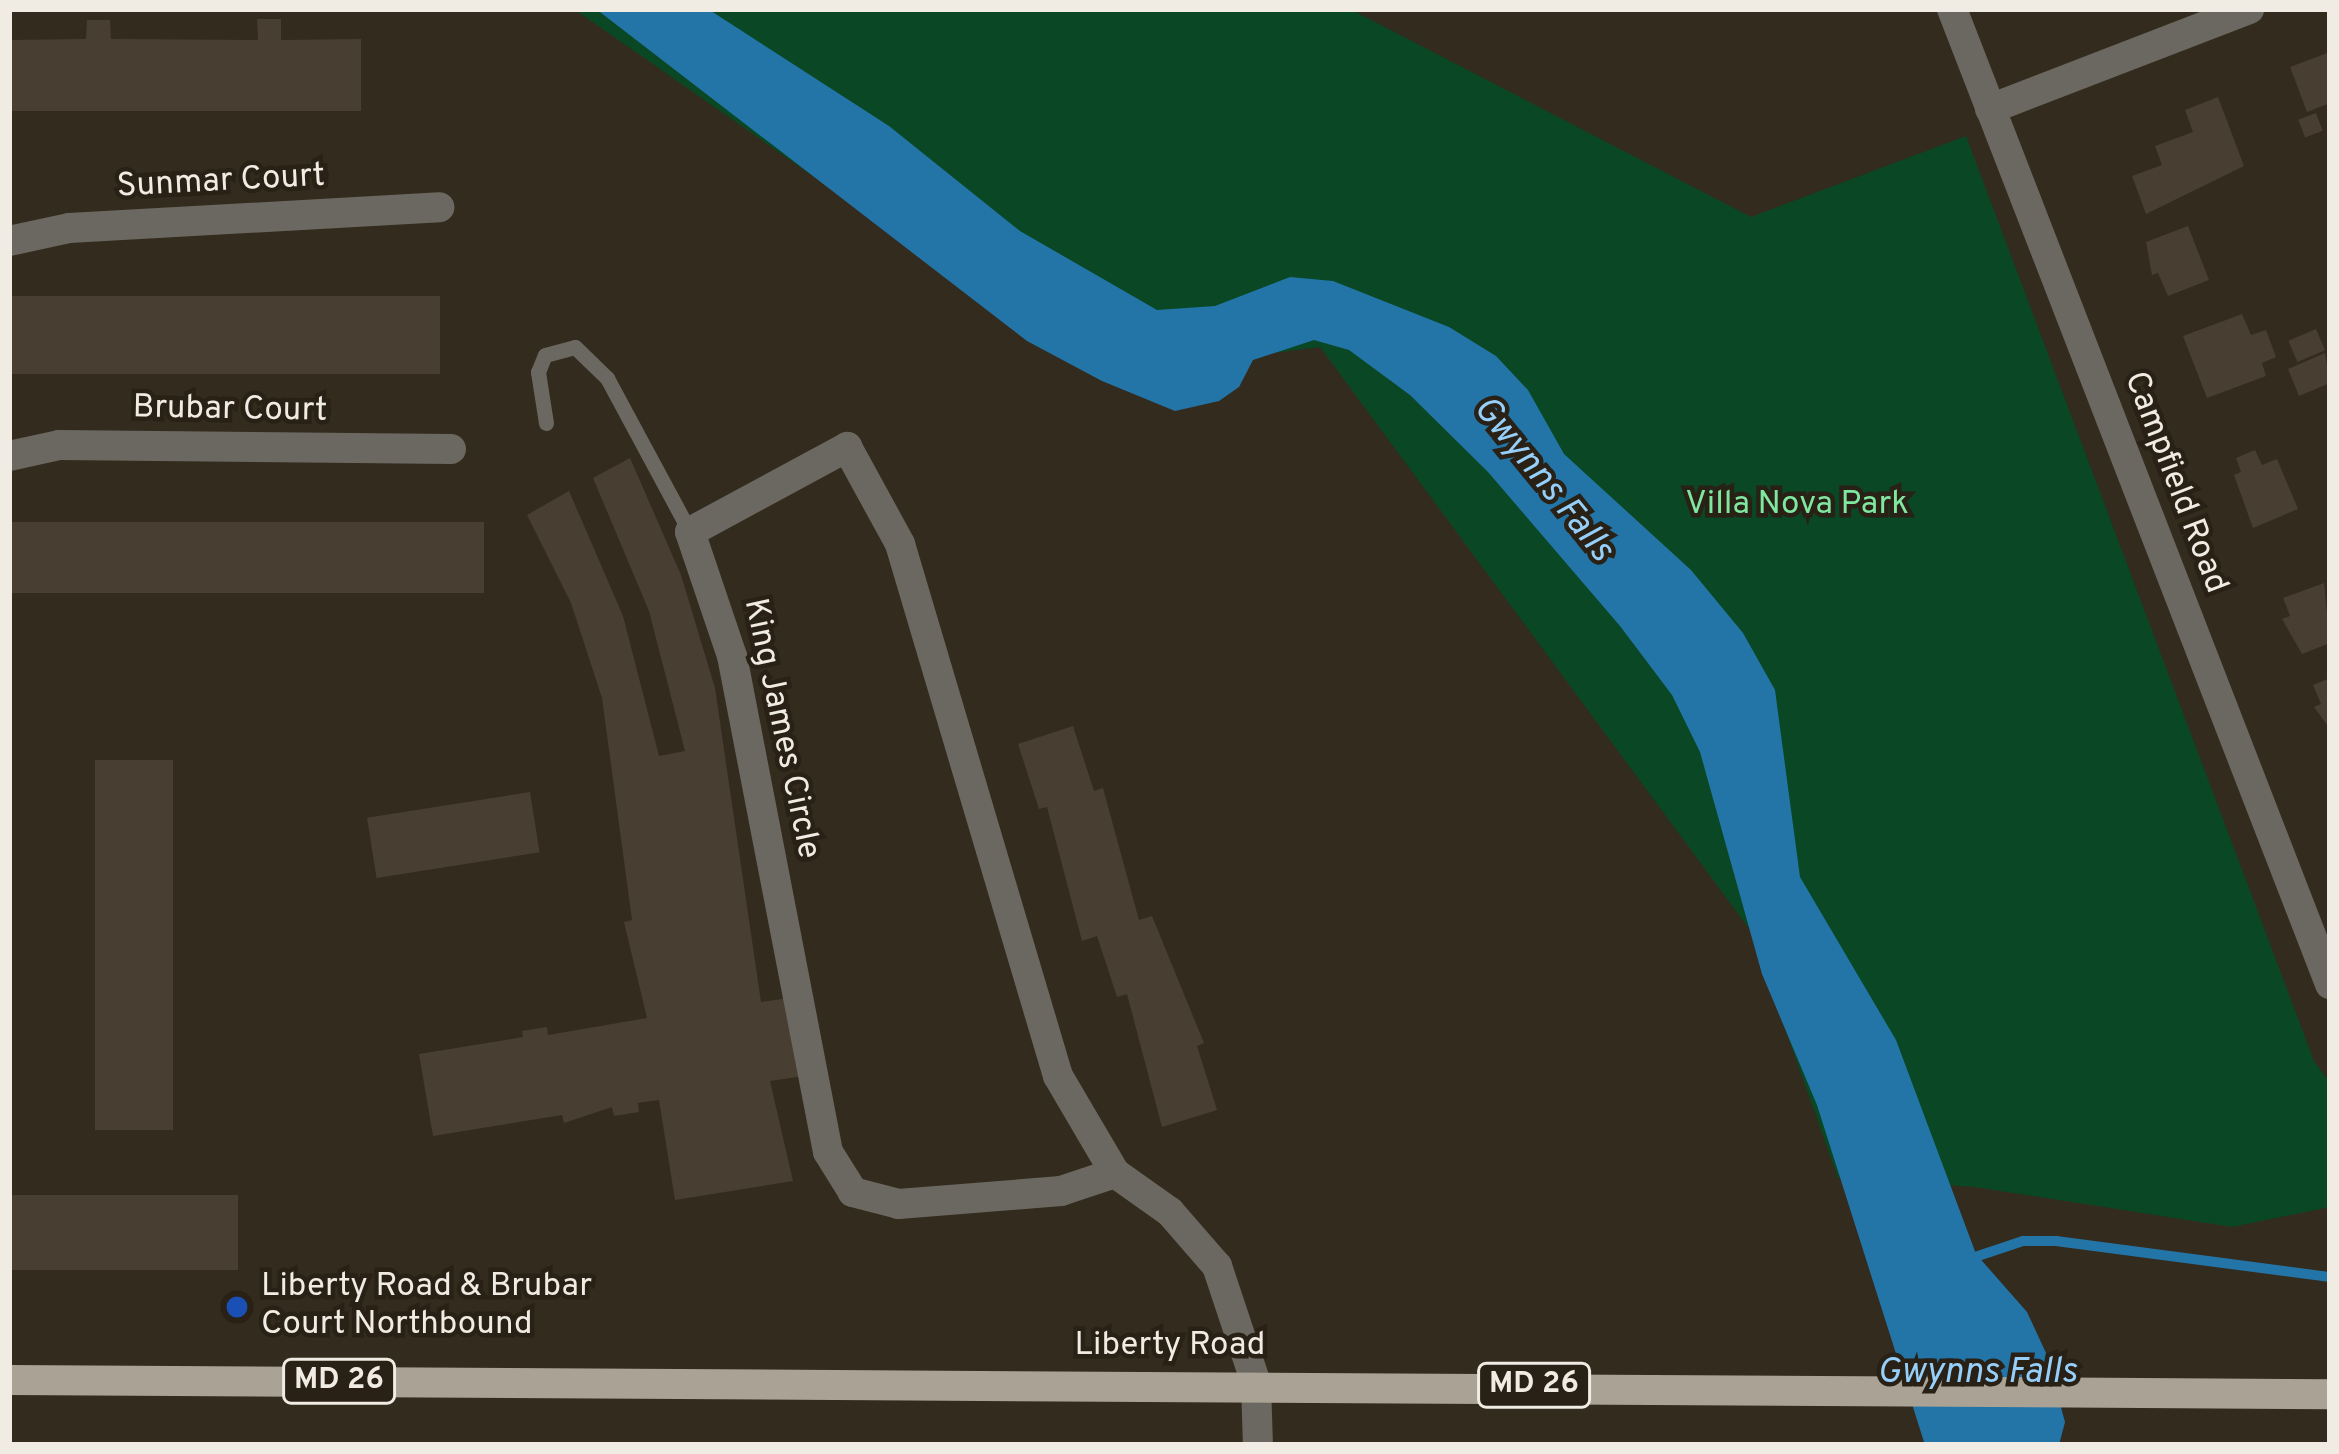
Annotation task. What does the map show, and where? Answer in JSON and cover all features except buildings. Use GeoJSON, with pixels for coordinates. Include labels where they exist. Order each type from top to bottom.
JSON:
{"type":"FeatureCollection","features":[{"type":"Feature","properties":{"kind":"main road","name":"Liberty Road"},"geometry":{"type":"LineString","coordinates":[[9,1379],[1256,1383],[2330,1394]]}},
{"type":"Feature","properties":{"kind":"street","name":"Campfield Road"},"geometry":{"type":"LineString","coordinates":[[1952,9],[2330,984]]}},
{"type":"Feature","properties":{"kind":"street"},"geometry":{"type":"LineString","coordinates":[[1990,109],[2249,9]]}},
{"type":"Feature","properties":{"kind":"street","name":"Sunmar Court"},"geometry":{"type":"LineString","coordinates":[[9,241],[69,228],[439,207]]}},
{"type":"Feature","properties":{"kind":"street","name":"Brubar Court"},"geometry":{"type":"LineString","coordinates":[[9,456],[59,445],[452,449]]}},
{"type":"Feature","properties":{"kind":"street"},"geometry":{"type":"LineString","coordinates":[[690,532],[847,446],[900,544],[1058,1076],[1115,1173],[1170,1212],[1217,1266],[1256,1383],[1258,1445]]}},
{"type":"Feature","properties":{"kind":"street","name":"King James Circle"},"geometry":{"type":"LineString","coordinates":[[690,532],[731,656],[838,1174],[854,1192],[899,1204],[1060,1191],[1115,1173]]}},
{"type":"Feature","properties":{"kind":"lane"},"geometry":{"type":"LineString","coordinates":[[546,423],[538,372],[545,355],[574,347],[608,378],[690,532]]}},
{"type":"Feature","properties":{"kind":"green space","name":"Villa Nova Park"},"geometry":{"type":"Polygon","coordinates":[[[574,9],[1350,9],[1751,217],[1966,136],[2314,1061],[2330,1083],[2330,1207],[2232,1227],[1975,1187],[1838,1178],[1750,930],[1320,347],[1099,376],[574,9]]]}},
{"type":"Feature","properties":{"kind":"water","name":"Gwynns Falls"},"geometry":{"type":"Polygon","coordinates":[[[596,9],[708,9],[889,126],[1020,231],[1157,310],[1215,306],[1290,277],[1333,281],[1449,327],[1496,356],[1528,390],[1564,454],[1691,570],[1743,633],[1775,690],[1800,877],[1896,1040],[1976,1254],[2027,1312],[2046,1353],[2065,1422],[2059,1445],[1925,1445],[1817,1105],[1762,974],[1700,752],[1672,695],[1620,626],[1488,472],[1410,395],[1349,350],[1314,340],[1253,360],[1239,387],[1219,401],[1175,411],[1102,381],[1027,341],[596,9]]]}},
{"type":"Feature","properties":{"kind":"waterway"},"geometry":{"type":"LineString","coordinates":[[1966,1260],[2023,1241],[2056,1241],[2329,1277]]}},
{"type":"Feature","properties":{"kind":"place","name":"Liberty Road & Brubar Court Northbound"},"geometry":{"type":"Point","coordinates":[237,1307]}}]}
